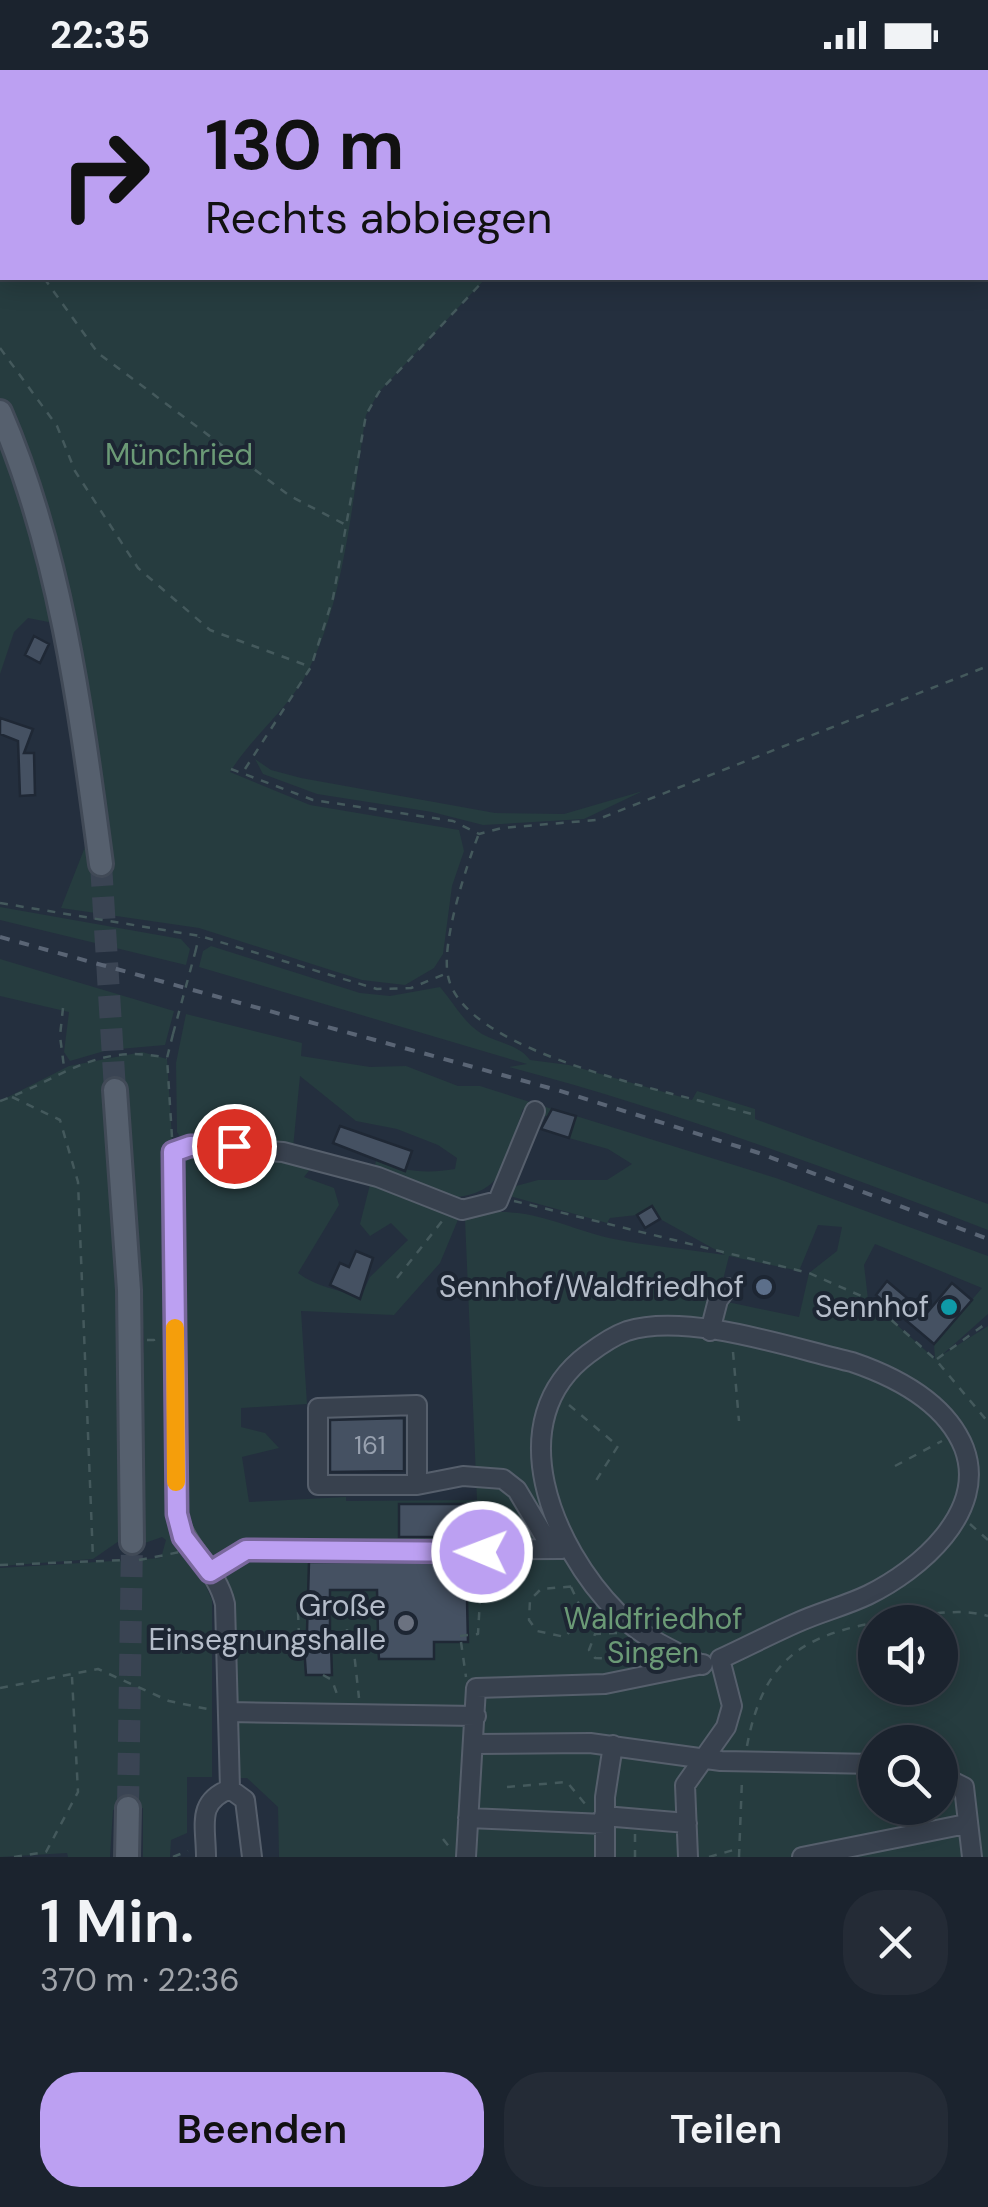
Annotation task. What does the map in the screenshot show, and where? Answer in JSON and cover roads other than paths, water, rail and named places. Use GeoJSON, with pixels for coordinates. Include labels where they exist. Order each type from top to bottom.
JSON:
{"type":"FeatureCollection","features":[{"type":"Feature","properties":{"kind":"main road"},"geometry":{"type":"LineString","coordinates":[[0,412],[45,551],[64,632],[102,864]]}},
{"type":"Feature","properties":{"kind":"main road"},"geometry":{"type":"LineString","coordinates":[[115,1090],[129,1290],[132,1542]]}},
{"type":"Feature","properties":{"kind":"main road"},"geometry":{"type":"LineString","coordinates":[[127,1857],[128,1808]]}},
{"type":"Feature","properties":{"kind":"lane"},"geometry":{"type":"LineString","coordinates":[[230,1789],[226,1642],[220,1586],[190,1546],[177,1514],[173,1152],[190,1146],[284,1152],[378,1176],[470,1210],[498,1201],[535,1111]]}},
{"type":"Feature","properties":{"kind":"lane"},"geometry":{"type":"LineString","coordinates":[[710,1331],[718,1300],[726,1288]]}},
{"type":"Feature","properties":{"kind":"lane"},"geometry":{"type":"LineString","coordinates":[[466,1857],[470,1764],[476,1744],[476,1688],[605,1684],[711,1662],[870,1594],[931,1552],[965,1501],[970,1478],[955,1430],[916,1393],[879,1371],[729,1335],[662,1325],[627,1331],[575,1363],[552,1392],[540,1423],[540,1466],[572,1548],[616,1612],[642,1634],[711,1662],[732,1706],[726,1727],[685,1785],[688,1857]]}},
{"type":"Feature","properties":{"kind":"lane"},"geometry":{"type":"LineString","coordinates":[[416,1485],[417,1405],[318,1408],[318,1485],[416,1485],[463,1476],[503,1480],[517,1490],[552,1549]]}},
{"type":"Feature","properties":{"kind":"lane"},"geometry":{"type":"LineString","coordinates":[[210,1572],[246,1550],[482,1552],[572,1548]]}},
{"type":"Feature","properties":{"kind":"lane"},"geometry":{"type":"LineString","coordinates":[[228,1712],[476,1716]]}},
{"type":"Feature","properties":{"kind":"lane"},"geometry":{"type":"LineString","coordinates":[[476,1744],[613,1745],[744,1762],[858,1764]]}},
{"type":"Feature","properties":{"kind":"lane"},"geometry":{"type":"LineString","coordinates":[[604,1857],[613,1745]]}},
{"type":"Feature","properties":{"kind":"lane"},"geometry":{"type":"LineString","coordinates":[[958,1784],[964,1787],[972,1857]]}},
{"type":"Feature","properties":{"kind":"lane"},"geometry":{"type":"LineString","coordinates":[[193,1854],[206,1804],[210,1797],[230,1789]]}},
{"type":"Feature","properties":{"kind":"lane"},"geometry":{"type":"LineString","coordinates":[[230,1789],[245,1800],[252,1857]]}},
{"type":"Feature","properties":{"kind":"lane"},"geometry":{"type":"LineString","coordinates":[[468,1818],[687,1823]]}},
{"type":"Feature","properties":{"kind":"lane"},"geometry":{"type":"LineString","coordinates":[[802,1857],[966,1824]]}},
{"type":"Feature","properties":{"kind":"tunnel"},"geometry":{"type":"LineString","coordinates":[[101,864],[115,1090]]}},
{"type":"Feature","properties":{"kind":"tunnel"},"geometry":{"type":"LineString","coordinates":[[128,1808],[132,1542]]}},
{"type":"Feature","properties":{"kind":"railway"},"geometry":{"type":"LineString","coordinates":[[0,937],[557,1090],[759,1153],[988,1239]]}},
{"type":"Feature","properties":{"kind":"place","name":"Sennhof/Waldfriedhof"},"geometry":{"type":"Point","coordinates":[764,1287]}},
{"type":"Feature","properties":{"kind":"place","name":"Sennhof"},"geometry":{"type":"Point","coordinates":[949,1307]}},
{"type":"Feature","properties":{"kind":"place","name":"Große Einsegnungshalle"},"geometry":{"type":"Point","coordinates":[406,1623]}},
{"type":"Feature","properties":{"kind":"park label","name":"Münchried"},"geometry":{"type":"Point","coordinates":[179,455]}},
{"type":"Feature","properties":{"kind":"park label","name":"Waldfriedhof Singen"},"geometry":{"type":"Point","coordinates":[653,1636]}}]}
